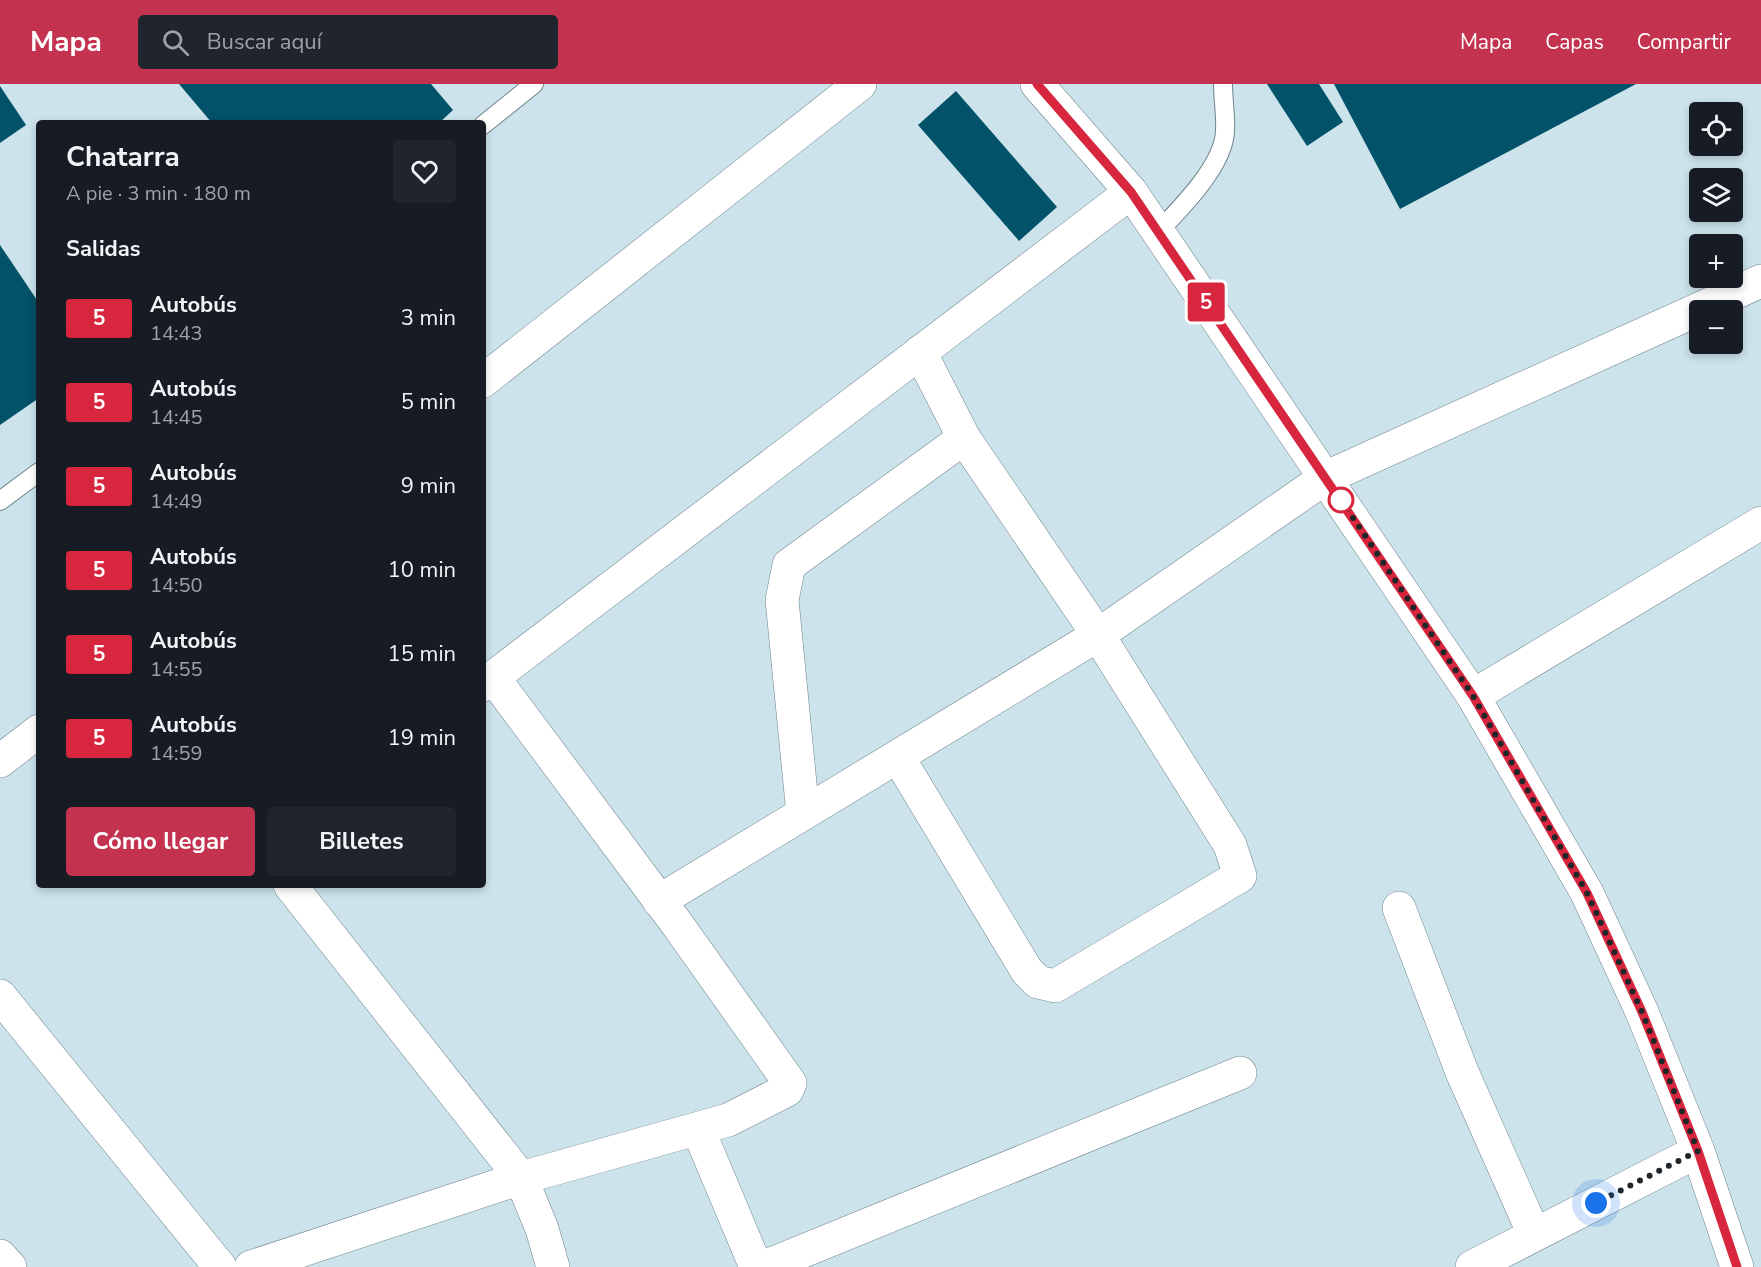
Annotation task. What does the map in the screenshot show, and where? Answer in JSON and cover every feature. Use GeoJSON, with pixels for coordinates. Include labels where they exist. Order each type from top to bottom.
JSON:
{"type":"FeatureCollection","features":[{"type":"Feature","properties":{"kind":"street"},"geometry":{"type":"LineString","coordinates":[[486,379],[860,84]]}},
{"type":"Feature","properties":{"kind":"street"},"geometry":{"type":"LineString","coordinates":[[1037,84],[1131,192],[1473,696],[1587,893],[1642,1012],[1698,1151],[1737,1267]]}},
{"type":"Feature","properties":{"kind":"street"},"geometry":{"type":"LineString","coordinates":[[251,1267],[315,1258],[521,1178],[728,1120],[787,1090],[790,1083],[659,901],[488,681],[1131,192]]}},
{"type":"Feature","properties":{"kind":"street"},"geometry":{"type":"LineString","coordinates":[[659,901],[1098,635],[1325,478],[1761,281]]}},
{"type":"Feature","properties":{"kind":"street"},"geometry":{"type":"LineString","coordinates":[[898,757],[1027,971],[1038,982],[1055,986],[1240,876],[1230,846],[1098,635],[964,438],[920,352]]}},
{"type":"Feature","properties":{"kind":"street"},"geometry":{"type":"LineString","coordinates":[[803,814],[782,600],[789,565],[964,438]]}},
{"type":"Feature","properties":{"kind":"street"},"geometry":{"type":"LineString","coordinates":[[1473,696],[1758,533]]}},
{"type":"Feature","properties":{"kind":"street"},"geometry":{"type":"LineString","coordinates":[[0,761],[36,733]]}},
{"type":"Feature","properties":{"kind":"street"},"geometry":{"type":"LineString","coordinates":[[293,888],[521,1178],[542,1229],[553,1267]]}},
{"type":"Feature","properties":{"kind":"street"},"geometry":{"type":"LineString","coordinates":[[1399,908],[1462,1072],[1534,1234]]}},
{"type":"Feature","properties":{"kind":"street"},"geometry":{"type":"LineString","coordinates":[[0,996],[220,1267]]}},
{"type":"Feature","properties":{"kind":"street"},"geometry":{"type":"LineString","coordinates":[[764,1267],[1240,1073]]}},
{"type":"Feature","properties":{"kind":"street"},"geometry":{"type":"LineString","coordinates":[[698,1129],[756,1267]]}},
{"type":"Feature","properties":{"kind":"street"},"geometry":{"type":"LineString","coordinates":[[1472,1267],[1698,1151]]}},
{"type":"Feature","properties":{"kind":"street"},"geometry":{"type":"LineString","coordinates":[[0,1256],[10,1267]]}},
{"type":"Feature","properties":{"kind":"lane"},"geometry":{"type":"LineString","coordinates":[[486,123],[534,84]]}},
{"type":"Feature","properties":{"kind":"lane"},"geometry":{"type":"LineString","coordinates":[[1158,232],[1182,207],[1220,155],[1225,133],[1222,84]]}},
{"type":"Feature","properties":{"kind":"lane"},"geometry":{"type":"LineString","coordinates":[[0,501],[36,474]]}},
{"type":"Feature","properties":{"kind":"building"},"geometry":{"type":"Polygon","coordinates":[[[179,84],[431,84],[453,110],[442,120],[209,120],[179,84]]]}},
{"type":"Feature","properties":{"kind":"building"},"geometry":{"type":"Polygon","coordinates":[[[1267,84],[1319,84],[1343,122],[1307,146],[1267,84]]]}},
{"type":"Feature","properties":{"kind":"building"},"geometry":{"type":"Polygon","coordinates":[[[1334,84],[1636,84],[1400,209],[1334,84]]]}},
{"type":"Feature","properties":{"kind":"building"},"geometry":{"type":"Polygon","coordinates":[[[0,86],[26,125],[0,143],[0,86]]]}},
{"type":"Feature","properties":{"kind":"building"},"geometry":{"type":"Polygon","coordinates":[[[956,91],[1057,207],[1019,241],[918,125],[956,91]]]}},
{"type":"Feature","properties":{"kind":"building"},"geometry":{"type":"Polygon","coordinates":[[[0,245],[36,299],[36,400],[0,425],[0,245]]]}},
{"type":"Feature","properties":{"kind":"bus line","name":"5"},"geometry":{"type":"LineString","coordinates":[[1037,84],[1131,192],[1473,696],[1587,893],[1642,1012],[1698,1151],[1737,1267]]}},
{"type":"Feature","properties":{"kind":"route"},"geometry":{"type":"LineString","coordinates":[[1341,500],[1473,696],[1587,893],[1642,1012],[1698,1151],[1596,1203]]}}]}
